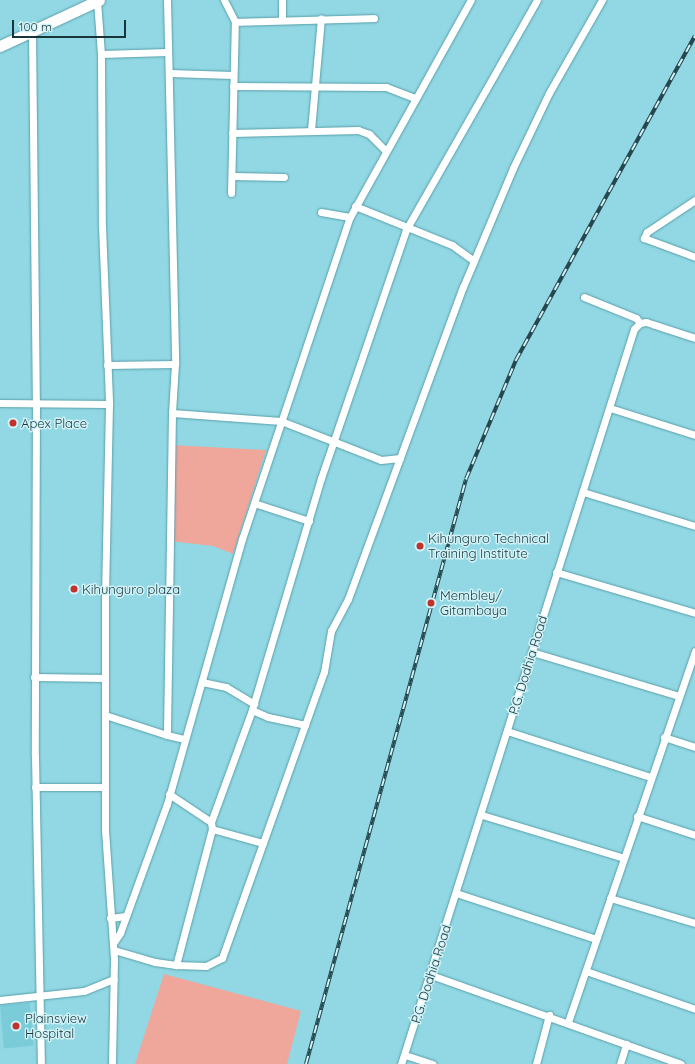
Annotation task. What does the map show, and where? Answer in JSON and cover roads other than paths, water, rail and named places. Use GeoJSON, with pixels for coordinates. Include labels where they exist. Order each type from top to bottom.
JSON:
{"type":"FeatureCollection","features":[{"type":"Feature","properties":{"kind":"main road"},"geometry":{"type":"LineString","coordinates":[[0,46],[98,1]]}},
{"type":"Feature","properties":{"kind":"street"},"geometry":{"type":"LineString","coordinates":[[167,0],[175,364],[172,413],[167,735]]}},
{"type":"Feature","properties":{"kind":"street"},"geometry":{"type":"LineString","coordinates":[[224,0],[235,22],[231,193]]}},
{"type":"Feature","properties":{"kind":"street"},"geometry":{"type":"LineString","coordinates":[[282,0],[282,19]]}},
{"type":"Feature","properties":{"kind":"street"},"geometry":{"type":"LineString","coordinates":[[114,942],[126,916],[169,794],[202,682],[227,587],[354,206],[471,0]]}},
{"type":"Feature","properties":{"kind":"street"},"geometry":{"type":"LineString","coordinates":[[176,965],[212,830],[211,822],[253,707],[333,442],[407,228],[537,0]]}},
{"type":"Feature","properties":{"kind":"street"},"geometry":{"type":"LineString","coordinates":[[114,950],[154,962],[176,965],[206,966],[222,958],[324,672],[331,631],[348,599],[474,261],[513,168],[549,93],[602,0]]}},
{"type":"Feature","properties":{"kind":"street"},"geometry":{"type":"LineString","coordinates":[[98,1],[101,54],[109,404],[105,787],[110,918],[114,942],[112,1064]]}},
{"type":"Feature","properties":{"kind":"street"},"geometry":{"type":"LineString","coordinates":[[311,130],[321,18]]}},
{"type":"Feature","properties":{"kind":"street"},"geometry":{"type":"LineString","coordinates":[[235,22],[282,19],[374,18]]}},
{"type":"Feature","properties":{"kind":"street"},"geometry":{"type":"LineString","coordinates":[[32,31],[36,403],[34,677],[35,787],[41,995],[41,1064]]}},
{"type":"Feature","properties":{"kind":"street"},"geometry":{"type":"LineString","coordinates":[[101,54],[168,52]]}},
{"type":"Feature","properties":{"kind":"street"},"geometry":{"type":"LineString","coordinates":[[169,73],[233,75]]}},
{"type":"Feature","properties":{"kind":"street"},"geometry":{"type":"LineString","coordinates":[[233,86],[386,87],[415,98]]}},
{"type":"Feature","properties":{"kind":"street"},"geometry":{"type":"LineString","coordinates":[[232,133],[358,130],[369,134],[386,151]]}},
{"type":"Feature","properties":{"kind":"street"},"geometry":{"type":"LineString","coordinates":[[232,176],[284,177]]}},
{"type":"Feature","properties":{"kind":"street"},"geometry":{"type":"LineString","coordinates":[[695,200],[647,232],[644,238],[695,257]]}},
{"type":"Feature","properties":{"kind":"street"},"geometry":{"type":"LineString","coordinates":[[354,206],[460,249],[474,261]]}},
{"type":"Feature","properties":{"kind":"street"},"geometry":{"type":"LineString","coordinates":[[321,212],[350,217]]}},
{"type":"Feature","properties":{"kind":"street"},"geometry":{"type":"LineString","coordinates":[[584,297],[636,318],[640,323],[646,322],[695,338]]}},
{"type":"Feature","properties":{"kind":"street","name":"P.G. Dodhia Road"},"geometry":{"type":"LineString","coordinates":[[401,1064],[482,815],[556,572],[610,408],[634,329],[640,323]]}},
{"type":"Feature","properties":{"kind":"street"},"geometry":{"type":"LineString","coordinates":[[107,365],[175,364]]}},
{"type":"Feature","properties":{"kind":"street"},"geometry":{"type":"LineString","coordinates":[[0,403],[109,404]]}},
{"type":"Feature","properties":{"kind":"street"},"geometry":{"type":"LineString","coordinates":[[610,408],[695,435]]}},
{"type":"Feature","properties":{"kind":"street"},"geometry":{"type":"LineString","coordinates":[[172,413],[281,422],[381,460],[400,458]]}},
{"type":"Feature","properties":{"kind":"street"},"geometry":{"type":"LineString","coordinates":[[583,492],[695,526]]}},
{"type":"Feature","properties":{"kind":"street"},"geometry":{"type":"LineString","coordinates":[[254,503],[309,521]]}},
{"type":"Feature","properties":{"kind":"street"},"geometry":{"type":"LineString","coordinates":[[556,572],[695,613]]}},
{"type":"Feature","properties":{"kind":"street"},"geometry":{"type":"LineString","coordinates":[[568,1022],[650,777],[679,696],[694,660],[695,651]]}},
{"type":"Feature","properties":{"kind":"street"},"geometry":{"type":"LineString","coordinates":[[532,652],[679,696]]}},
{"type":"Feature","properties":{"kind":"street"},"geometry":{"type":"LineString","coordinates":[[34,677],[105,678]]}},
{"type":"Feature","properties":{"kind":"street"},"geometry":{"type":"LineString","coordinates":[[202,682],[226,687],[253,707],[274,719],[305,725]]}},
{"type":"Feature","properties":{"kind":"street"},"geometry":{"type":"LineString","coordinates":[[105,715],[167,735],[185,739]]}},
{"type":"Feature","properties":{"kind":"street"},"geometry":{"type":"LineString","coordinates":[[507,731],[650,777]]}},
{"type":"Feature","properties":{"kind":"street"},"geometry":{"type":"LineString","coordinates":[[664,737],[695,747]]}},
{"type":"Feature","properties":{"kind":"street"},"geometry":{"type":"LineString","coordinates":[[35,787],[105,787]]}},
{"type":"Feature","properties":{"kind":"street"},"geometry":{"type":"LineString","coordinates":[[169,794],[211,822]]}},
{"type":"Feature","properties":{"kind":"street"},"geometry":{"type":"LineString","coordinates":[[482,815],[624,858]]}},
{"type":"Feature","properties":{"kind":"street"},"geometry":{"type":"LineString","coordinates":[[637,816],[695,835]]}},
{"type":"Feature","properties":{"kind":"street"},"geometry":{"type":"LineString","coordinates":[[212,830],[263,843]]}},
{"type":"Feature","properties":{"kind":"street"},"geometry":{"type":"LineString","coordinates":[[456,893],[596,939]]}},
{"type":"Feature","properties":{"kind":"street"},"geometry":{"type":"LineString","coordinates":[[610,898],[695,923]]}},
{"type":"Feature","properties":{"kind":"street"},"geometry":{"type":"LineString","coordinates":[[110,918],[126,916]]}},
{"type":"Feature","properties":{"kind":"street"},"geometry":{"type":"LineString","coordinates":[[586,971],[695,1009]]}},
{"type":"Feature","properties":{"kind":"street"},"geometry":{"type":"LineString","coordinates":[[431,975],[549,1015],[681,1064]]}},
{"type":"Feature","properties":{"kind":"street"},"geometry":{"type":"LineString","coordinates":[[0,1000],[84,992],[114,979]]}},
{"type":"Feature","properties":{"kind":"street"},"geometry":{"type":"LineString","coordinates":[[536,1064],[549,1015]]}},
{"type":"Feature","properties":{"kind":"street"},"geometry":{"type":"LineString","coordinates":[[620,1064],[626,1044]]}},
{"type":"Feature","properties":{"kind":"street"},"geometry":{"type":"LineString","coordinates":[[405,1055],[433,1064]]}},
{"type":"Feature","properties":{"kind":"railway"},"geometry":{"type":"LineString","coordinates":[[306,1064],[466,479],[516,360],[695,36]]}},
{"type":"Feature","properties":{"kind":"place","name":"Apex Place"},"geometry":{"type":"Point","coordinates":[13,423]}},
{"type":"Feature","properties":{"kind":"place","name":"Kihunguro Technical Training Institute"},"geometry":{"type":"Point","coordinates":[420,546]}},
{"type":"Feature","properties":{"kind":"place","name":"Kihunguro plaza"},"geometry":{"type":"Point","coordinates":[74,589]}},
{"type":"Feature","properties":{"kind":"place","name":"Membley/ Gitambaya"},"geometry":{"type":"Point","coordinates":[431,603]}},
{"type":"Feature","properties":{"kind":"place","name":"Plainsview Hospital"},"geometry":{"type":"Point","coordinates":[16,1026]}}]}
